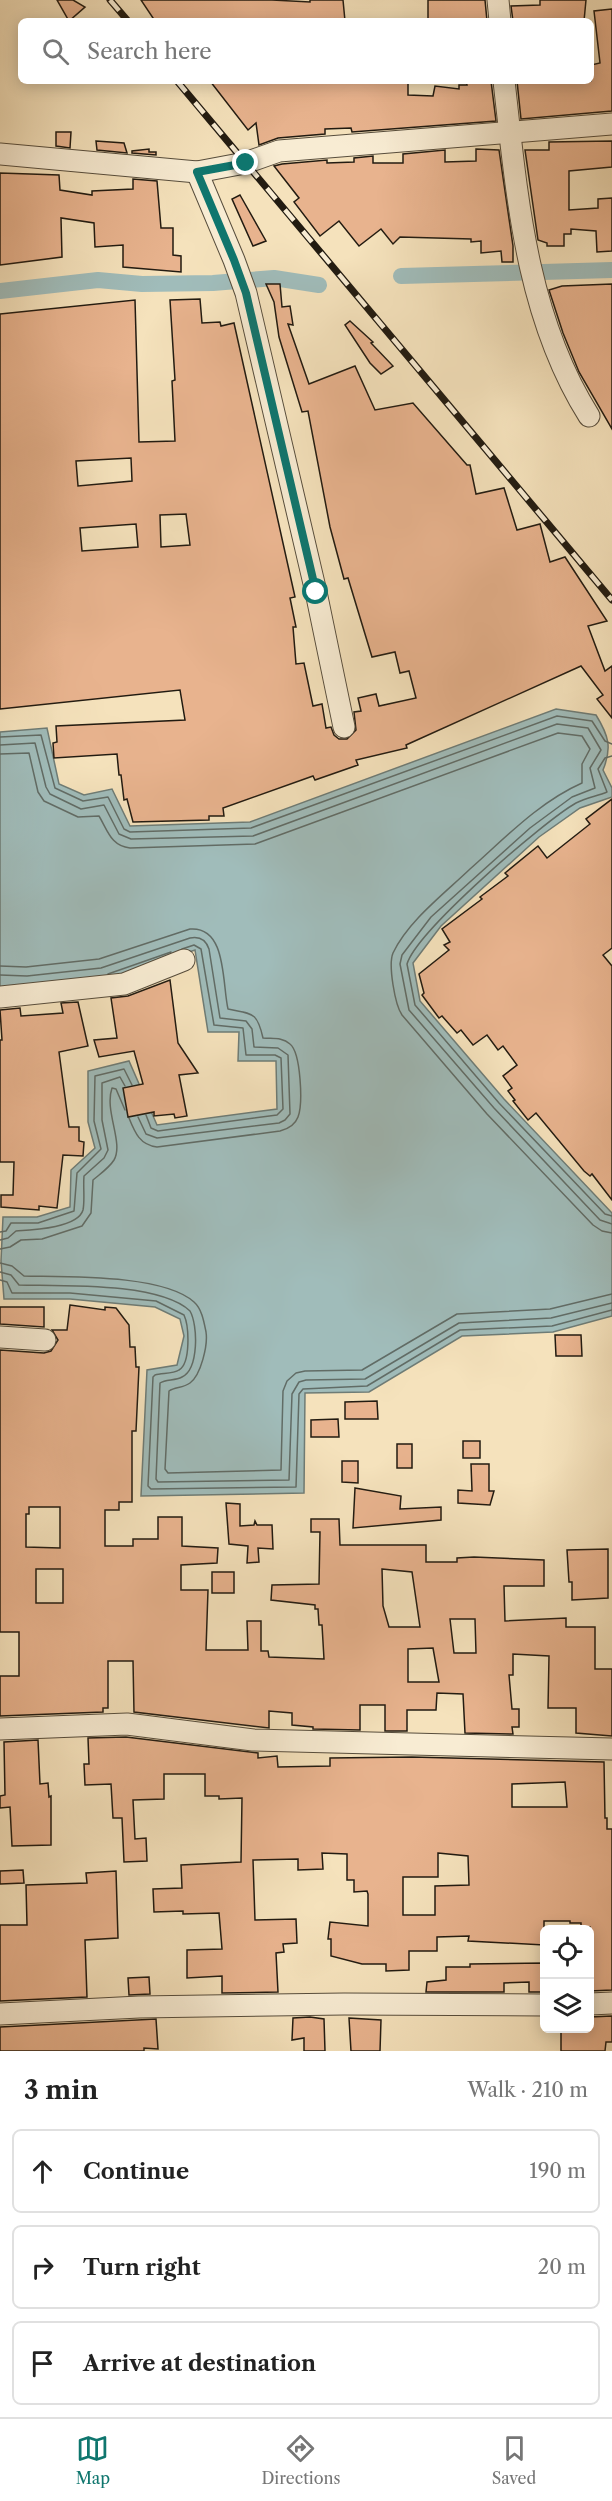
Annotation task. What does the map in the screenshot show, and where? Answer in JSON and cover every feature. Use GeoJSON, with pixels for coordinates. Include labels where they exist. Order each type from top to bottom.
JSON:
{"type":"FeatureCollection","features":[{"type":"Feature","properties":{"kind":"street"},"geometry":{"type":"LineString","coordinates":[[498,0],[500,18]]}},
{"type":"Feature","properties":{"kind":"street"},"geometry":{"type":"LineString","coordinates":[[504,84],[524,246],[534,290],[572,389],[589,416]]}},
{"type":"Feature","properties":{"kind":"street"},"geometry":{"type":"LineString","coordinates":[[0,154],[197,172],[246,163],[279,151],[612,124]]}},
{"type":"Feature","properties":{"kind":"street"},"geometry":{"type":"LineString","coordinates":[[197,172],[246,293],[316,592],[344,727]]}},
{"type":"Feature","properties":{"kind":"street"},"geometry":{"type":"LineString","coordinates":[[0,997],[124,984],[184,960]]}},
{"type":"Feature","properties":{"kind":"street"},"geometry":{"type":"LineString","coordinates":[[0,1337],[45,1340]]}},
{"type":"Feature","properties":{"kind":"street"},"geometry":{"type":"LineString","coordinates":[[0,1730],[127,1724],[253,1740],[612,1749]]}},
{"type":"Feature","properties":{"kind":"street"},"geometry":{"type":"LineString","coordinates":[[594,2004],[612,2003]]}},
{"type":"Feature","properties":{"kind":"street"},"geometry":{"type":"LineString","coordinates":[[0,2014],[140,2007],[344,2004],[540,2005]]}},
{"type":"Feature","properties":{"kind":"water"},"geometry":{"type":"Polygon","coordinates":[[[556,709],[596,715],[608,742],[608,755],[603,770],[612,788],[612,797],[580,808],[539,837],[441,926],[413,963],[420,1001],[504,1099],[612,1213],[612,1316],[553,1332],[462,1336],[369,1392],[305,1393],[304,1493],[141,1496],[147,1370],[177,1365],[184,1336],[180,1319],[155,1307],[70,1299],[4,1299],[1,1261],[3,1217],[37,1217],[70,1207],[71,1170],[95,1148],[88,1122],[88,1071],[129,1061],[157,1125],[277,1109],[276,1061],[238,1061],[239,1032],[208,1032],[195,950],[104,981],[0,988],[0,732],[47,728],[59,784],[84,795],[112,789],[130,826],[250,822],[556,709]]]}},
{"type":"Feature","properties":{"kind":"building"},"geometry":{"type":"Polygon","coordinates":[[[57,0],[73,0],[85,7],[72,18],[67,18],[57,0]]]}},
{"type":"Feature","properties":{"kind":"building"},"geometry":{"type":"Polygon","coordinates":[[[141,0],[310,2],[310,0],[343,0],[345,18],[153,18],[141,0]]]}},
{"type":"Feature","properties":{"kind":"building"},"geometry":{"type":"Polygon","coordinates":[[[428,0],[485,0],[487,18],[428,18],[428,0]]]}},
{"type":"Feature","properties":{"kind":"building"},"geometry":{"type":"Polygon","coordinates":[[[540,0],[586,0],[584,18],[513,18],[511,6],[540,5],[540,0]]]}},
{"type":"Feature","properties":{"kind":"building"},"geometry":{"type":"Polygon","coordinates":[[[612,9],[612,111],[521,119],[517,84],[594,84],[594,64],[600,63],[594,11],[612,9]]]}},
{"type":"Feature","properties":{"kind":"building"},"geometry":{"type":"Polygon","coordinates":[[[212,84],[408,84],[408,95],[433,96],[435,86],[459,89],[459,85],[491,84],[496,121],[352,132],[351,128],[325,129],[325,134],[278,138],[259,145],[256,123],[248,130],[212,84]]]}},
{"type":"Feature","properties":{"kind":"building"},"geometry":{"type":"Polygon","coordinates":[[[56,132],[71,132],[70,148],[56,146],[56,132]]]}},
{"type":"Feature","properties":{"kind":"building"},"geometry":{"type":"Polygon","coordinates":[[[96,141],[124,143],[127,153],[97,150],[96,141]]]}},
{"type":"Feature","properties":{"kind":"building"},"geometry":{"type":"Polygon","coordinates":[[[612,141],[612,167],[569,171],[569,210],[598,208],[598,199],[612,198],[612,251],[597,252],[596,231],[571,229],[571,234],[564,234],[564,246],[547,246],[547,243],[538,240],[525,150],[549,150],[549,142],[612,141]]]}},
{"type":"Feature","properties":{"kind":"building"},"geometry":{"type":"Polygon","coordinates":[[[149,149],[149,152],[156,152],[156,155],[132,153],[132,151],[149,149]]]}},
{"type":"Feature","properties":{"kind":"building"},"geometry":{"type":"Polygon","coordinates":[[[476,149],[499,150],[513,246],[513,262],[502,262],[501,251],[481,253],[481,241],[400,237],[393,244],[381,229],[359,246],[339,221],[320,236],[294,202],[299,198],[274,166],[327,160],[327,163],[354,162],[354,158],[373,156],[373,163],[403,163],[403,154],[445,150],[445,162],[476,161],[476,149]]]}},
{"type":"Feature","properties":{"kind":"building"},"geometry":{"type":"Polygon","coordinates":[[[0,173],[59,175],[60,190],[92,195],[92,191],[133,189],[133,179],[157,181],[161,228],[173,228],[173,255],[181,256],[181,272],[123,267],[123,245],[95,247],[94,223],[61,218],[62,257],[0,265],[0,173]]]}},
{"type":"Feature","properties":{"kind":"building"},"geometry":{"type":"Polygon","coordinates":[[[240,195],[266,241],[253,246],[232,199],[240,195]]]}},
{"type":"Feature","properties":{"kind":"building"},"geometry":{"type":"Polygon","coordinates":[[[266,284],[280,284],[282,307],[290,306],[293,325],[288,324],[309,384],[355,366],[375,410],[413,403],[467,465],[470,465],[476,494],[504,488],[517,530],[540,524],[550,562],[565,557],[607,621],[588,626],[605,671],[612,666],[612,718],[597,699],[603,695],[581,666],[406,745],[407,748],[356,760],[358,765],[315,780],[313,776],[223,808],[224,816],[209,816],[209,820],[133,822],[127,799],[124,800],[117,754],[54,758],[53,743],[57,742],[56,726],[185,720],[180,690],[0,709],[0,314],[135,300],[139,442],[175,441],[172,381],[175,380],[170,300],[200,299],[202,323],[220,322],[221,326],[234,323],[295,597],[290,598],[296,627],[293,627],[296,664],[304,663],[313,706],[322,704],[326,728],[331,727],[334,735],[339,739],[347,739],[356,730],[354,712],[361,711],[358,698],[376,694],[379,706],[416,698],[409,671],[400,673],[395,652],[372,657],[348,578],[344,579],[330,527],[308,411],[302,412],[279,337],[274,302],[266,284]],[[131,458],[76,461],[78,486],[132,481],[131,458]],[[186,514],[160,515],[161,547],[190,545],[186,514]],[[136,524],[80,528],[82,551],[138,547],[136,524]]]}},
{"type":"Feature","properties":{"kind":"building"},"geometry":{"type":"Polygon","coordinates":[[[612,284],[612,429],[579,372],[549,290],[562,286],[612,284]]]}},
{"type":"Feature","properties":{"kind":"building"},"geometry":{"type":"Polygon","coordinates":[[[350,321],[373,342],[371,343],[393,366],[381,374],[370,363],[345,325],[350,321]]]}},
{"type":"Feature","properties":{"kind":"building"},"geometry":{"type":"Polygon","coordinates":[[[612,799],[612,948],[603,955],[612,966],[612,1200],[592,1174],[590,1176],[584,1171],[536,1113],[528,1120],[513,1101],[515,1100],[508,1091],[512,1088],[503,1076],[517,1065],[503,1046],[498,1050],[487,1035],[473,1045],[461,1030],[457,1033],[442,1016],[439,1018],[422,995],[424,993],[419,974],[449,950],[444,945],[450,942],[442,929],[482,899],[480,897],[508,876],[505,873],[538,846],[547,858],[590,824],[586,819],[612,799]]]}},
{"type":"Feature","properties":{"kind":"building"},"geometry":{"type":"Polygon","coordinates":[[[170,980],[178,1043],[198,1073],[179,1075],[187,1116],[175,1118],[174,1114],[154,1116],[154,1112],[128,1117],[123,1088],[143,1084],[134,1051],[99,1057],[94,1040],[117,1038],[111,998],[128,996],[170,980]]]}},
{"type":"Feature","properties":{"kind":"building"},"geometry":{"type":"Polygon","coordinates":[[[78,1002],[88,1046],[59,1052],[69,1127],[79,1127],[79,1141],[84,1142],[83,1156],[63,1155],[57,1208],[39,1206],[39,1210],[1,1207],[1,1195],[13,1195],[14,1162],[0,1162],[0,1040],[2,1040],[0,1010],[20,1008],[21,1016],[63,1013],[61,1003],[78,1002]]]}},
{"type":"Feature","properties":{"kind":"building"},"geometry":{"type":"Polygon","coordinates":[[[70,1305],[105,1310],[105,1307],[116,1308],[129,1325],[130,1347],[135,1347],[136,1367],[139,1367],[136,1431],[132,1431],[132,1502],[119,1502],[119,1510],[105,1510],[105,1546],[133,1546],[133,1539],[158,1539],[158,1517],[182,1517],[182,1546],[218,1548],[217,1563],[181,1565],[181,1590],[208,1590],[206,1650],[248,1650],[247,1621],[261,1621],[261,1651],[268,1651],[269,1657],[324,1659],[322,1625],[319,1625],[318,1609],[315,1609],[315,1605],[271,1600],[272,1585],[319,1584],[320,1532],[311,1532],[311,1519],[339,1519],[340,1545],[426,1545],[426,1562],[457,1562],[457,1558],[474,1557],[544,1560],[544,1586],[504,1586],[505,1621],[566,1618],[566,1627],[595,1627],[595,1669],[612,1669],[612,1736],[576,1733],[576,1708],[548,1708],[549,1656],[513,1654],[513,1675],[509,1675],[512,1709],[519,1709],[519,1727],[512,1727],[513,1734],[465,1733],[463,1694],[437,1693],[436,1710],[407,1710],[407,1731],[385,1731],[385,1705],[360,1705],[360,1730],[313,1729],[313,1727],[292,1725],[292,1713],[269,1711],[269,1728],[134,1712],[133,1661],[108,1661],[108,1708],[103,1708],[103,1712],[0,1716],[0,1676],[19,1676],[19,1632],[0,1632],[0,1350],[44,1353],[51,1351],[58,1340],[52,1330],[67,1330],[70,1305]],[[29,1507],[29,1514],[26,1514],[26,1547],[60,1548],[60,1507],[29,1507]],[[36,1569],[36,1603],[63,1603],[63,1569],[36,1569]],[[382,1569],[383,1606],[389,1627],[420,1627],[412,1572],[382,1569]],[[450,1619],[454,1653],[476,1653],[475,1619],[450,1619]],[[433,1648],[408,1649],[408,1682],[439,1682],[433,1648]]]}},
{"type":"Feature","properties":{"kind":"building"},"geometry":{"type":"Polygon","coordinates":[[[0,1307],[44,1307],[44,1327],[0,1324],[0,1307]]]}},
{"type":"Feature","properties":{"kind":"building"},"geometry":{"type":"Polygon","coordinates":[[[555,1335],[581,1335],[582,1356],[556,1356],[555,1335]]]}},
{"type":"Feature","properties":{"kind":"building"},"geometry":{"type":"Polygon","coordinates":[[[377,1401],[378,1419],[345,1419],[345,1402],[377,1401]]]}},
{"type":"Feature","properties":{"kind":"building"},"geometry":{"type":"Polygon","coordinates":[[[338,1419],[339,1437],[311,1437],[311,1420],[338,1419]]]}},
{"type":"Feature","properties":{"kind":"building"},"geometry":{"type":"Polygon","coordinates":[[[463,1441],[480,1441],[480,1458],[463,1458],[463,1441]]]}},
{"type":"Feature","properties":{"kind":"building"},"geometry":{"type":"Polygon","coordinates":[[[397,1444],[412,1444],[412,1468],[397,1468],[397,1444]]]}},
{"type":"Feature","properties":{"kind":"building"},"geometry":{"type":"Polygon","coordinates":[[[342,1461],[358,1461],[358,1483],[342,1482],[342,1461]]]}},
{"type":"Feature","properties":{"kind":"building"},"geometry":{"type":"Polygon","coordinates":[[[471,1464],[489,1464],[489,1491],[494,1491],[490,1505],[458,1503],[458,1490],[472,1491],[471,1464]]]}},
{"type":"Feature","properties":{"kind":"building"},"geometry":{"type":"Polygon","coordinates":[[[355,1488],[401,1496],[400,1509],[441,1507],[441,1520],[353,1528],[355,1488]]]}},
{"type":"Feature","properties":{"kind":"building"},"geometry":{"type":"Polygon","coordinates":[[[226,1503],[240,1504],[240,1526],[254,1525],[255,1521],[257,1525],[272,1525],[273,1549],[258,1548],[259,1562],[247,1563],[248,1546],[229,1544],[226,1503]]]}},
{"type":"Feature","properties":{"kind":"building"},"geometry":{"type":"Polygon","coordinates":[[[608,1549],[608,1598],[572,1600],[567,1550],[608,1549]]]}},
{"type":"Feature","properties":{"kind":"building"},"geometry":{"type":"Polygon","coordinates":[[[212,1572],[234,1572],[234,1593],[212,1593],[212,1572]]]}},
{"type":"Feature","properties":{"kind":"building"},"geometry":{"type":"Polygon","coordinates":[[[126,1737],[258,1753],[258,1758],[277,1756],[278,1767],[330,1766],[330,1758],[412,1757],[604,1762],[605,1818],[607,1818],[607,1829],[612,1829],[612,1990],[594,1991],[594,1925],[581,1925],[581,1923],[570,1923],[570,1921],[544,1921],[544,1925],[540,1925],[540,1945],[468,1941],[469,1936],[437,1937],[437,1951],[409,1951],[409,1970],[386,1971],[386,1964],[362,1964],[331,1956],[331,1939],[328,1939],[330,1922],[368,1926],[368,1894],[367,1891],[354,1892],[354,1880],[347,1880],[347,1854],[322,1853],[323,1869],[298,1870],[298,1859],[253,1860],[255,1920],[296,1919],[297,1943],[283,1944],[284,1952],[276,1953],[278,1992],[222,1993],[222,1976],[187,1978],[187,1950],[222,1949],[219,1913],[154,1912],[153,1889],[182,1888],[181,1865],[241,1862],[242,1798],[219,1799],[219,1796],[205,1796],[205,1774],[164,1774],[164,1799],[133,1800],[135,1839],[146,1838],[147,1861],[124,1862],[122,1818],[113,1818],[111,1784],[85,1785],[84,1764],[89,1764],[88,1738],[126,1737]],[[565,1782],[512,1784],[512,1807],[567,1807],[565,1782]],[[438,1853],[438,1877],[403,1877],[403,1915],[435,1915],[435,1886],[469,1885],[468,1856],[438,1853]]]}},
{"type":"Feature","properties":{"kind":"building"},"geometry":{"type":"Polygon","coordinates":[[[38,1740],[40,1784],[48,1783],[49,1797],[51,1796],[51,1845],[12,1846],[10,1807],[0,1808],[0,1796],[5,1795],[4,1742],[38,1740]]]}},
{"type":"Feature","properties":{"kind":"building"},"geometry":{"type":"Polygon","coordinates":[[[23,1870],[24,1883],[0,1884],[0,1871],[23,1870]]]}},
{"type":"Feature","properties":{"kind":"building"},"geometry":{"type":"Polygon","coordinates":[[[116,1871],[118,1938],[85,1940],[87,1997],[0,2001],[0,1925],[27,1925],[26,1885],[87,1883],[86,1873],[116,1871]]]}},
{"type":"Feature","properties":{"kind":"building"},"geometry":{"type":"Polygon","coordinates":[[[540,1963],[540,1992],[529,1992],[529,1982],[504,1983],[504,1992],[426,1992],[427,1982],[446,1980],[446,1967],[470,1967],[470,1964],[540,1963]]]}},
{"type":"Feature","properties":{"kind":"building"},"geometry":{"type":"Polygon","coordinates":[[[149,1977],[150,1994],[129,1995],[128,1978],[149,1977]]]}},
{"type":"Feature","properties":{"kind":"building"},"geometry":{"type":"Polygon","coordinates":[[[612,2016],[612,2042],[606,2042],[605,2051],[561,2051],[561,2033],[594,2033],[594,2017],[612,2016]]]}},
{"type":"Feature","properties":{"kind":"building"},"geometry":{"type":"Polygon","coordinates":[[[293,2018],[324,2019],[325,2051],[304,2051],[304,2038],[292,2040],[293,2018]]]}},
{"type":"Feature","properties":{"kind":"building"},"geometry":{"type":"Polygon","coordinates":[[[349,2018],[381,2020],[380,2051],[351,2051],[349,2018]]]}},
{"type":"Feature","properties":{"kind":"building"},"geometry":{"type":"Polygon","coordinates":[[[156,2019],[158,2049],[144,2048],[144,2051],[0,2051],[0,2027],[156,2019]]]}},
{"type":"Feature","properties":{"kind":"waterway"},"geometry":{"type":"LineString","coordinates":[[401,276],[612,270]]}},
{"type":"Feature","properties":{"kind":"waterway"},"geometry":{"type":"LineString","coordinates":[[0,291],[98,280],[142,284],[213,283],[274,278],[319,285]]}},
{"type":"Feature","properties":{"kind":"railway"},"geometry":{"type":"LineString","coordinates":[[110,0],[125,18]]}},
{"type":"Feature","properties":{"kind":"railway"},"geometry":{"type":"LineString","coordinates":[[180,84],[612,600]]}},
{"type":"Feature","properties":{"kind":"route"},"geometry":{"type":"LineString","coordinates":[[246,163],[197,172],[246,293],[316,592]]}}]}
